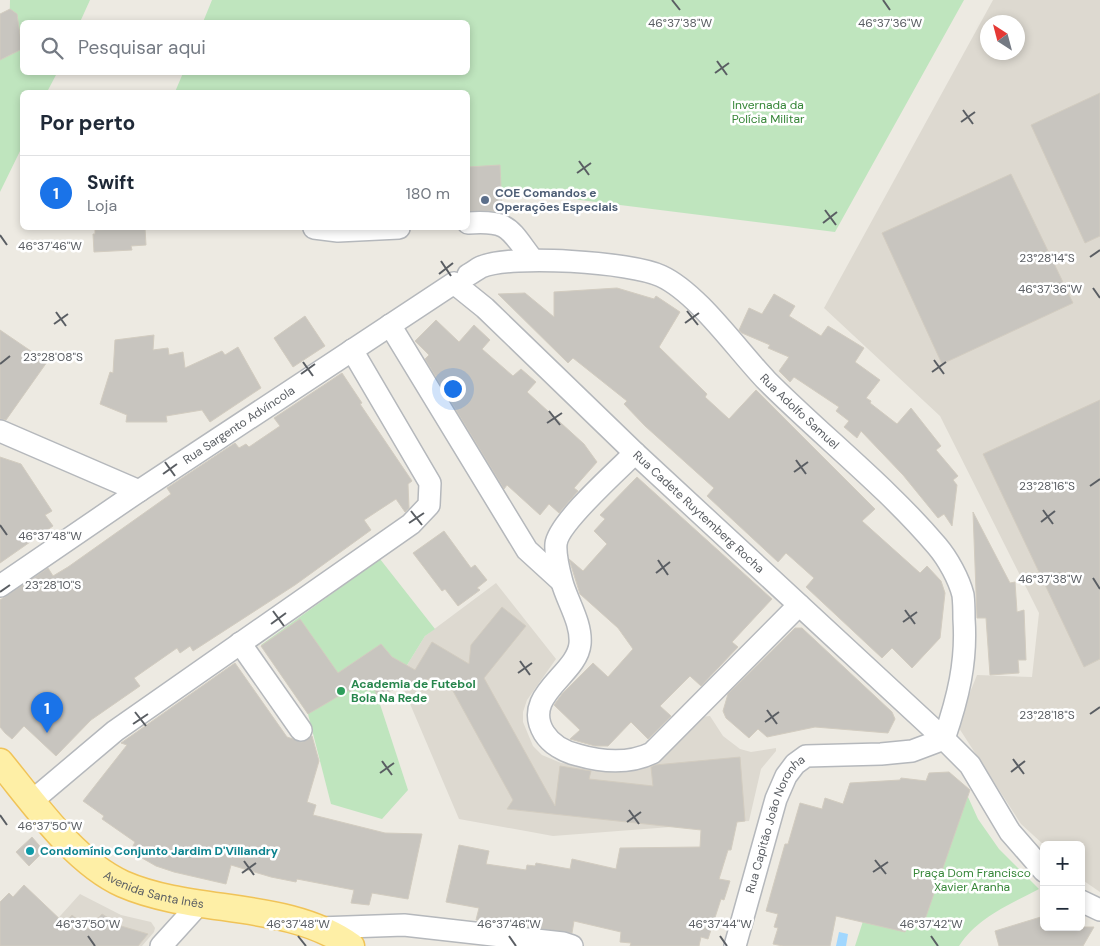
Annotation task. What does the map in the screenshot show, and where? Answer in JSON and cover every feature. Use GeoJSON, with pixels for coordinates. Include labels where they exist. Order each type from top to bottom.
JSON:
{"type":"FeatureCollection","features":[{"type":"Feature","properties":{"kind":"main road","name":"Avenida Santa Inês"},"geometry":{"type":"LineString","coordinates":[[0,762],[76,850],[95,867],[122,883],[155,895],[266,914],[319,928],[351,946]]}},
{"type":"Feature","properties":{"kind":"street"},"geometry":{"type":"LineString","coordinates":[[470,223],[499,223],[511,231],[534,260]]}},
{"type":"Feature","properties":{"kind":"street"},"geometry":{"type":"LineString","coordinates":[[330,230],[358,230]]}},
{"type":"Feature","properties":{"kind":"street","name":"Rua Adolfo Samuel"},"geometry":{"type":"LineString","coordinates":[[461,279],[481,267],[498,263],[534,260],[628,266],[659,274],[679,285],[767,380],[900,508],[938,548],[953,571],[963,595],[966,637],[964,665],[956,702],[944,738]]}},
{"type":"Feature","properties":{"kind":"street","name":"Rua Sargento Advíncola"},"geometry":{"type":"LineString","coordinates":[[0,586],[139,491],[461,279]]}},
{"type":"Feature","properties":{"kind":"street","name":"Rua Cadete Ruytemberg Rocha"},"geometry":{"type":"LineString","coordinates":[[461,279],[484,308],[634,453],[944,738],[970,765],[1010,832],[1040,866]]}},
{"type":"Feature","properties":{"kind":"street"},"geometry":{"type":"LineString","coordinates":[[390,325],[527,550],[561,581]]}},
{"type":"Feature","properties":{"kind":"street"},"geometry":{"type":"LineString","coordinates":[[32,801],[115,731],[411,524],[429,505],[430,483],[352,350]]}},
{"type":"Feature","properties":{"kind":"street"},"geometry":{"type":"LineString","coordinates":[[0,430],[139,491]]}},
{"type":"Feature","properties":{"kind":"street"},"geometry":{"type":"LineString","coordinates":[[634,453],[573,517],[562,530],[556,543],[561,581],[578,630],[580,643],[569,665],[542,698],[539,711],[541,728],[547,739],[560,748],[577,755],[611,760],[643,757],[662,746],[799,605]]}},
{"type":"Feature","properties":{"kind":"street"},"geometry":{"type":"LineString","coordinates":[[240,643],[301,730]]}},
{"type":"Feature","properties":{"kind":"street","name":"Rua Capitão João Noronha"},"geometry":{"type":"LineString","coordinates":[[735,946],[776,799],[786,776],[795,764],[806,756],[881,754],[912,751],[944,738]]}},
{"type":"Feature","properties":{"kind":"street"},"geometry":{"type":"LineString","coordinates":[[162,946],[200,903]]}},
{"type":"Feature","properties":{"kind":"street"},"geometry":{"type":"LineString","coordinates":[[1085,903],[1100,910]]}},
{"type":"Feature","properties":{"kind":"street"},"geometry":{"type":"LineString","coordinates":[[319,928],[404,924],[572,946]]}},
{"type":"Feature","properties":{"kind":"shaded area"},"geometry":{"type":"Polygon","coordinates":[[[993,0],[1100,0],[1100,892],[1085,882],[1085,841],[1040,841],[1021,824],[957,725],[977,675],[1032,677],[1039,613],[940,416],[824,308],[980,24],[980,60],[1025,60],[1025,15],[985,15],[993,0]]]}},
{"type":"Feature","properties":{"kind":"shaded area"},"geometry":{"type":"Polygon","coordinates":[[[496,583],[556,659],[527,700],[523,712],[523,722],[533,746],[542,755],[561,763],[619,769],[700,717],[710,716],[723,736],[740,749],[751,752],[776,748],[776,751],[761,769],[749,821],[553,836],[459,819],[399,678],[425,636],[496,583]]]}},
{"type":"Feature","properties":{"kind":"shaded area"},"geometry":{"type":"Polygon","coordinates":[[[80,894],[121,915],[151,922],[155,928],[154,932],[142,946],[33,946],[80,894]]]}},
{"type":"Feature","properties":{"kind":"green space"},"geometry":{"type":"Polygon","coordinates":[[[10,0],[90,0],[81,20],[20,20],[20,75],[56,75],[48,90],[20,90],[20,151],[0,192],[0,59],[9,49],[10,0]]]}},
{"type":"Feature","properties":{"kind":"green space","name":"Invernada da Polícia Militar"},"geometry":{"type":"Polygon","coordinates":[[[212,0],[964,0],[835,232],[470,186],[470,90],[176,90],[182,75],[470,75],[470,20],[204,20],[212,0]]]}},
{"type":"Feature","properties":{"kind":"green space","name":"Academia de Futebol Bola Na Rede"},"geometry":{"type":"Polygon","coordinates":[[[380,559],[435,629],[425,636],[399,678],[403,687],[377,695],[408,790],[382,819],[331,804],[308,714],[261,645],[380,559]]]}},
{"type":"Feature","properties":{"kind":"green space","name":"Praça Dom Francisco Xavier Aranha"},"geometry":{"type":"Polygon","coordinates":[[[963,786],[978,819],[999,849],[1039,889],[985,919],[975,927],[959,946],[855,946],[865,915],[914,926],[963,786]]]}},
{"type":"Feature","properties":{"kind":"water"},"geometry":{"type":"Polygon","coordinates":[[[839,932],[848,934],[846,946],[836,946],[839,932]]]}},
{"type":"Feature","properties":{"kind":"building"},"geometry":{"type":"Polygon","coordinates":[[[10,9],[17,14],[20,50],[0,60],[0,14],[10,9]]]}},
{"type":"Feature","properties":{"kind":"building"},"geometry":{"type":"Polygon","coordinates":[[[1100,93],[1100,236],[1085,243],[1031,125],[1100,93]]]}},
{"type":"Feature","properties":{"kind":"building","name":"COE Comandos e Operações Especiais"},"geometry":{"type":"Polygon","coordinates":[[[500,165],[502,211],[470,211],[470,167],[500,165]]]}},
{"type":"Feature","properties":{"kind":"building"},"geometry":{"type":"Polygon","coordinates":[[[1011,174],[1073,303],[942,364],[882,233],[1011,174]]]}},
{"type":"Feature","properties":{"kind":"building"},"geometry":{"type":"Polygon","coordinates":[[[95,230],[145,230],[146,245],[131,246],[132,250],[94,252],[93,234],[95,234],[95,230]]]}},
{"type":"Feature","properties":{"kind":"building"},"geometry":{"type":"Polygon","coordinates":[[[617,288],[654,299],[656,296],[680,312],[659,347],[707,394],[705,397],[729,419],[756,390],[875,509],[862,521],[920,573],[927,566],[941,581],[945,593],[940,638],[912,668],[892,648],[882,658],[806,587],[814,578],[786,553],[778,562],[707,496],[714,488],[645,426],[624,404],[627,401],[573,358],[568,363],[498,294],[525,293],[554,317],[554,292],[617,288]]]}},
{"type":"Feature","properties":{"kind":"building"},"geometry":{"type":"Polygon","coordinates":[[[774,294],[795,306],[789,316],[821,336],[828,326],[864,348],[855,362],[880,380],[866,398],[897,424],[911,408],[941,446],[936,450],[958,476],[953,480],[957,485],[952,526],[944,514],[938,518],[903,475],[861,431],[857,438],[844,427],[849,421],[836,411],[839,407],[794,377],[790,382],[779,371],[789,357],[768,348],[770,345],[739,330],[749,308],[762,314],[774,294]]]}},
{"type":"Feature","properties":{"kind":"building"},"geometry":{"type":"Polygon","coordinates":[[[305,316],[325,346],[293,367],[274,338],[305,316]]]}},
{"type":"Feature","properties":{"kind":"building"},"geometry":{"type":"Polygon","coordinates":[[[436,320],[459,342],[474,325],[490,340],[482,349],[513,376],[521,369],[536,382],[527,392],[584,444],[597,462],[574,488],[578,491],[559,513],[549,504],[540,515],[507,485],[504,489],[425,359],[429,355],[415,341],[436,320]]]}},
{"type":"Feature","properties":{"kind":"building"},"geometry":{"type":"Polygon","coordinates":[[[0,330],[47,362],[6,420],[0,419],[0,330]]]}},
{"type":"Feature","properties":{"kind":"building"},"geometry":{"type":"Polygon","coordinates":[[[154,335],[153,350],[168,348],[169,355],[183,352],[185,368],[222,351],[225,355],[238,347],[261,388],[210,422],[202,410],[166,416],[167,422],[126,422],[127,415],[100,404],[110,372],[113,373],[115,340],[154,335]]]}},
{"type":"Feature","properties":{"kind":"building"},"geometry":{"type":"Polygon","coordinates":[[[342,373],[362,403],[360,404],[412,481],[408,484],[409,508],[405,512],[396,499],[364,520],[371,530],[295,585],[193,651],[190,646],[180,653],[177,648],[134,678],[140,686],[91,720],[56,756],[24,726],[12,739],[5,733],[0,727],[0,600],[48,568],[53,576],[68,567],[171,494],[167,488],[235,443],[239,448],[246,444],[249,447],[280,426],[274,418],[342,373]]]}},
{"type":"Feature","properties":{"kind":"building"},"geometry":{"type":"Polygon","coordinates":[[[1100,400],[1100,659],[1084,667],[983,454],[1100,400]]]}},
{"type":"Feature","properties":{"kind":"building"},"geometry":{"type":"Polygon","coordinates":[[[0,457],[21,464],[52,511],[45,515],[53,526],[0,563],[0,457]]]}},
{"type":"Feature","properties":{"kind":"building"},"geometry":{"type":"Polygon","coordinates":[[[637,477],[772,599],[732,642],[738,647],[701,686],[690,676],[660,706],[671,716],[648,739],[631,722],[608,746],[595,746],[570,739],[580,730],[554,705],[562,694],[593,663],[608,677],[633,649],[618,628],[580,594],[569,559],[583,571],[607,544],[594,531],[605,519],[600,515],[637,477]]]}},
{"type":"Feature","properties":{"kind":"building"},"geometry":{"type":"Polygon","coordinates":[[[973,512],[1010,583],[1015,582],[1017,612],[1024,610],[1026,660],[1018,660],[1019,673],[990,675],[986,618],[977,618],[973,512]]]}},
{"type":"Feature","properties":{"kind":"building"},"geometry":{"type":"Polygon","coordinates":[[[444,531],[471,568],[475,565],[487,580],[477,588],[480,590],[458,606],[445,589],[442,591],[413,553],[444,531]]]}},
{"type":"Feature","properties":{"kind":"building"},"geometry":{"type":"Polygon","coordinates":[[[502,607],[526,626],[484,678],[555,806],[560,766],[591,771],[589,779],[653,786],[651,767],[655,765],[740,757],[745,821],[737,822],[731,850],[728,850],[719,879],[730,881],[724,900],[721,899],[708,939],[701,937],[699,946],[630,946],[631,943],[620,942],[621,932],[574,921],[572,933],[476,920],[479,908],[446,902],[459,845],[489,851],[486,864],[526,870],[527,865],[535,866],[536,863],[570,869],[572,859],[616,869],[620,848],[700,847],[701,830],[507,809],[513,800],[448,682],[429,679],[377,695],[374,687],[368,691],[363,684],[308,714],[261,646],[300,619],[338,673],[381,644],[392,657],[415,670],[432,642],[469,664],[471,645],[502,607]]]}},
{"type":"Feature","properties":{"kind":"building"},"geometry":{"type":"Polygon","coordinates":[[[795,628],[802,628],[892,712],[895,719],[888,733],[815,727],[767,737],[758,729],[749,738],[726,718],[723,711],[728,694],[795,628]]]}},
{"type":"Feature","properties":{"kind":"building"},"geometry":{"type":"Polygon","coordinates":[[[235,663],[287,737],[302,742],[312,736],[319,761],[307,802],[316,805],[313,815],[385,833],[422,834],[408,899],[372,893],[369,905],[351,903],[354,890],[297,879],[296,882],[271,877],[231,865],[226,884],[174,872],[156,866],[142,858],[144,854],[132,848],[135,842],[102,819],[104,816],[83,801],[127,745],[121,743],[235,663]]]}},
{"type":"Feature","properties":{"kind":"building"},"geometry":{"type":"Polygon","coordinates":[[[949,772],[970,790],[922,928],[908,923],[905,932],[836,916],[830,946],[783,946],[773,944],[778,928],[774,927],[778,914],[766,911],[785,844],[788,844],[800,803],[822,809],[825,798],[843,804],[850,783],[900,780],[901,778],[926,781],[929,773],[949,772]]]}},
{"type":"Feature","properties":{"kind":"building","name":"Condomínio Conjunto Jardim D'Villandry"},"geometry":{"type":"Polygon","coordinates":[[[32,837],[44,851],[29,866],[16,852],[32,837]]]}},
{"type":"Feature","properties":{"kind":"building"},"geometry":{"type":"Polygon","coordinates":[[[24,885],[65,924],[72,915],[88,929],[102,914],[121,926],[148,934],[138,946],[0,946],[0,902],[9,893],[13,897],[24,885]]]}},
{"type":"Feature","properties":{"kind":"building"},"geometry":{"type":"Polygon","coordinates":[[[1040,917],[1040,931],[1085,931],[1085,927],[1094,927],[1083,946],[999,946],[995,931],[1040,917]]]}},
{"type":"Feature","properties":{"kind":"place","name":"COE Comandos e Operações Especiais"},"geometry":{"type":"Point","coordinates":[485,200]}},
{"type":"Feature","properties":{"kind":"place","name":"Academia de Futebol Bola Na Rede"},"geometry":{"type":"Point","coordinates":[341,691]}},
{"type":"Feature","properties":{"kind":"place","name":"Swift"},"geometry":{"type":"Point","coordinates":[47,733]}},
{"type":"Feature","properties":{"kind":"place","name":"Condomínio Conjunto Jardim D'Villandry"},"geometry":{"type":"Point","coordinates":[30,851]}}]}
